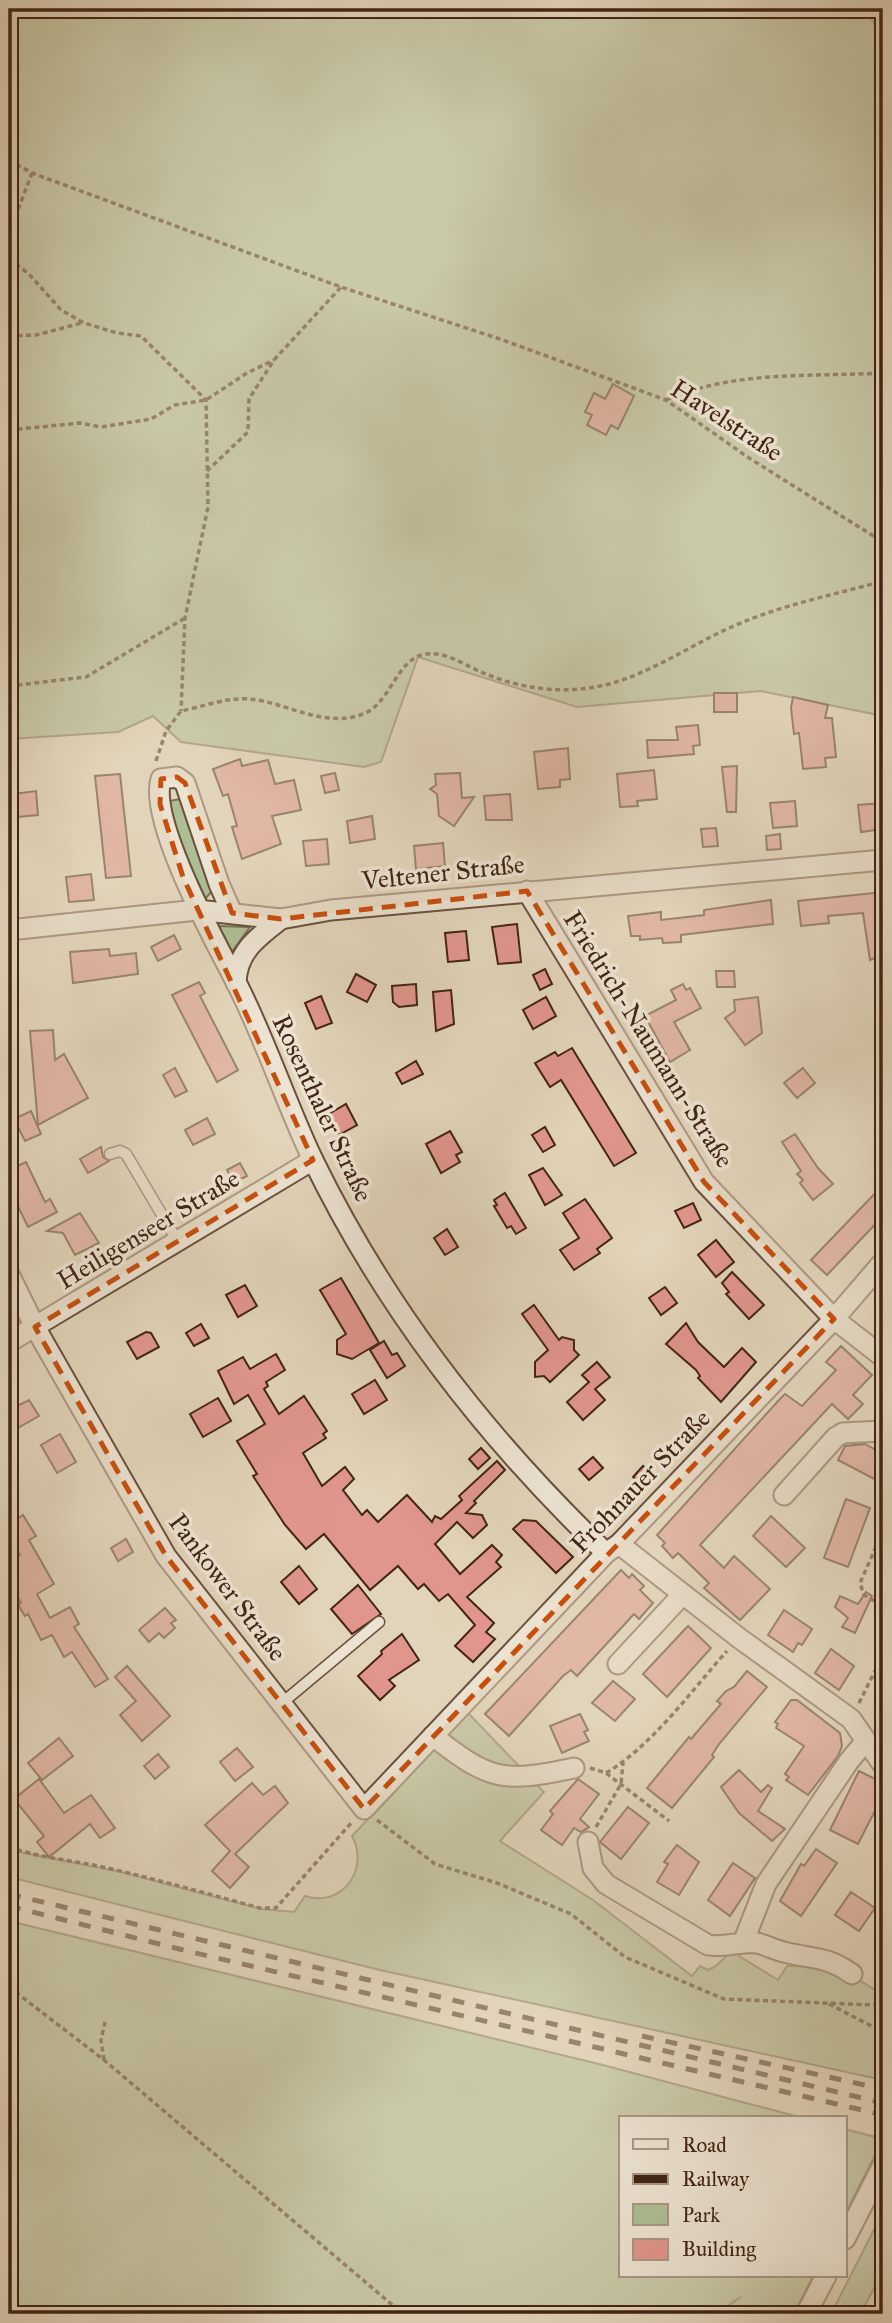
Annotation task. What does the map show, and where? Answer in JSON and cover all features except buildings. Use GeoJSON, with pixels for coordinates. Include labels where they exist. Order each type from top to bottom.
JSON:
{"type":"FeatureCollection","features":[{"type":"Feature","properties":{"kind":"street"},"geometry":{"type":"LineString","coordinates":[[161,779],[177,777],[185,783],[219,884],[232,914]]}},
{"type":"Feature","properties":{"kind":"street","name":"Rosenthaler Straße"},"geometry":{"type":"LineString","coordinates":[[161,779],[160,804],[183,877],[197,910],[236,983],[313,1160],[366,1258],[446,1377],[549,1498],[612,1548],[683,1594],[851,1719],[883,1766]]}},
{"type":"Feature","properties":{"kind":"street","name":"Veltener Straße"},"geometry":{"type":"LineString","coordinates":[[9,930],[197,910],[281,919],[331,910],[883,860]]}},
{"type":"Feature","properties":{"kind":"street","name":"Friedrich-Naumann-Straße"},"geometry":{"type":"LineString","coordinates":[[527,891],[704,1182],[834,1319],[883,1357]]}},
{"type":"Feature","properties":{"kind":"street"},"geometry":{"type":"LineString","coordinates":[[236,983],[239,960],[249,947],[281,919]]}},
{"type":"Feature","properties":{"kind":"street","name":"Heiligenseer Straße"},"geometry":{"type":"LineString","coordinates":[[9,1342],[313,1160]]}},
{"type":"Feature","properties":{"kind":"street","name":"Frohnauer Straße"},"geometry":{"type":"LineString","coordinates":[[364,1809],[834,1319],[883,1262]]}},
{"type":"Feature","properties":{"kind":"street","name":"Pankower Straße"},"geometry":{"type":"LineString","coordinates":[[9,1274],[35,1327],[166,1556],[364,1809]]}},
{"type":"Feature","properties":{"kind":"street"},"geometry":{"type":"LineString","coordinates":[[783,1494],[836,1437],[843,1433],[883,1431]]}},
{"type":"Feature","properties":{"kind":"street"},"geometry":{"type":"LineString","coordinates":[[618,1664],[683,1594]]}},
{"type":"Feature","properties":{"kind":"street"},"geometry":{"type":"LineString","coordinates":[[433,1737],[470,1766],[489,1774],[535,1776],[574,1768]]}},
{"type":"Feature","properties":{"kind":"street"},"geometry":{"type":"LineString","coordinates":[[743,1943],[766,1884],[849,1761],[865,1742]]}},
{"type":"Feature","properties":{"kind":"street"},"geometry":{"type":"LineString","coordinates":[[588,1842],[593,1868],[606,1884],[708,1945],[725,1948],[743,1943],[832,1960],[852,1974]]}},
{"type":"Feature","properties":{"kind":"street"},"geometry":{"type":"LineString","coordinates":[[846,2237],[883,2165]]}},
{"type":"Feature","properties":{"kind":"street"},"geometry":{"type":"LineString","coordinates":[[806,2314],[825,2278]]}},
{"type":"Feature","properties":{"kind":"lane"},"geometry":{"type":"LineString","coordinates":[[110,1154],[120,1151],[126,1154],[178,1242]]}},
{"type":"Feature","properties":{"kind":"lane"},"geometry":{"type":"LineString","coordinates":[[282,1703],[379,1622]]}},
{"type":"Feature","properties":{"kind":"path","name":"Havelstraße"},"geometry":{"type":"LineString","coordinates":[[9,160],[32,173],[341,287],[500,340],[666,400],[749,458],[883,542]]}},
{"type":"Feature","properties":{"kind":"path"},"geometry":{"type":"LineString","coordinates":[[9,233],[32,173]]}},
{"type":"Feature","properties":{"kind":"path"},"geometry":{"type":"LineString","coordinates":[[9,259],[29,274],[61,310],[84,323],[117,333],[141,336],[206,400],[208,507],[185,618],[181,710],[166,731],[156,761],[161,779]]}},
{"type":"Feature","properties":{"kind":"path"},"geometry":{"type":"LineString","coordinates":[[207,471],[248,432],[250,399],[274,360],[341,287]]}},
{"type":"Feature","properties":{"kind":"path"},"geometry":{"type":"LineString","coordinates":[[9,336],[36,335],[84,323]]}},
{"type":"Feature","properties":{"kind":"path"},"geometry":{"type":"LineString","coordinates":[[9,430],[80,423],[101,426],[151,419],[174,405],[206,400],[247,373],[274,360]]}},
{"type":"Feature","properties":{"kind":"path"},"geometry":{"type":"LineString","coordinates":[[666,400],[698,386],[752,377],[883,373]]}},
{"type":"Feature","properties":{"kind":"path"},"geometry":{"type":"LineString","coordinates":[[181,710],[247,699],[311,716],[356,716],[379,705],[414,658],[427,654],[442,654],[510,683],[537,688],[580,689],[619,681],[685,652],[741,622],[883,581]]}},
{"type":"Feature","properties":{"kind":"path"},"geometry":{"type":"LineString","coordinates":[[9,686],[86,677],[185,618]]}},
{"type":"Feature","properties":{"kind":"path"},"geometry":{"type":"LineString","coordinates":[[883,1531],[860,1583],[864,1595],[883,1606]]}},
{"type":"Feature","properties":{"kind":"path"},"geometry":{"type":"LineString","coordinates":[[606,1773],[623,1763],[739,1638]]}},
{"type":"Feature","properties":{"kind":"path"},"geometry":{"type":"LineString","coordinates":[[851,1719],[883,1655]]}},
{"type":"Feature","properties":{"kind":"path"},"geometry":{"type":"LineString","coordinates":[[602,1816],[621,1784],[623,1763]]}},
{"type":"Feature","properties":{"kind":"path"},"geometry":{"type":"LineString","coordinates":[[574,1768],[595,1769],[606,1773],[669,1821]]}},
{"type":"Feature","properties":{"kind":"path"},"geometry":{"type":"LineString","coordinates":[[9,1847],[48,1859],[81,1862],[260,1908],[276,1909],[364,1809],[435,1864],[497,1883],[571,1914],[625,1957],[724,1999],[874,2004],[883,2002]]}},
{"type":"Feature","properties":{"kind":"path"},"geometry":{"type":"LineString","coordinates":[[877,1834],[883,1824]]}},
{"type":"Feature","properties":{"kind":"path"},"geometry":{"type":"LineString","coordinates":[[9,1987],[104,2060],[402,2314]]}},
{"type":"Feature","properties":{"kind":"path"},"geometry":{"type":"LineString","coordinates":[[827,2003],[883,2032]]}},
{"type":"Feature","properties":{"kind":"path"},"geometry":{"type":"LineString","coordinates":[[104,2060],[101,2040],[105,2021]]}},
{"type":"Feature","properties":{"kind":"highlighted area"},"geometry":{"type":"Polygon","coordinates":[[[177,777],[185,783],[232,913],[281,919],[527,891],[704,1182],[834,1319],[364,1809],[166,1556],[35,1327],[313,1160],[183,877],[160,804],[161,779],[177,777]]]}},
{"type":"Feature","properties":{"kind":"green space"},"geometry":{"type":"Polygon","coordinates":[[[9,9],[866,9],[883,39],[883,716],[761,691],[577,707],[418,657],[381,762],[364,767],[181,742],[153,716],[118,732],[9,739],[9,9]]]}},
{"type":"Feature","properties":{"kind":"green space"},"geometry":{"type":"Polygon","coordinates":[[[180,799],[188,810],[212,891],[206,898],[198,896],[178,848],[169,801],[180,799]]]}},
{"type":"Feature","properties":{"kind":"green space"},"geometry":{"type":"Polygon","coordinates":[[[218,926],[250,927],[231,953],[218,926]]]}},
{"type":"Feature","properties":{"kind":"green space"},"geometry":{"type":"Polygon","coordinates":[[[468,1713],[544,1792],[500,1841],[593,1900],[692,1976],[700,1966],[708,1970],[734,1949],[746,1944],[739,1956],[778,1980],[787,1966],[799,1966],[813,1951],[883,1995],[883,2080],[380,1970],[9,1877],[9,1850],[121,1872],[261,1909],[294,1912],[305,1896],[330,1896],[349,1883],[355,1873],[357,1861],[357,1849],[352,1836],[468,1713]]]}},
{"type":"Feature","properties":{"kind":"green space"},"geometry":{"type":"Polygon","coordinates":[[[9,1921],[603,2065],[795,2116],[619,2116],[619,2278],[812,2278],[794,2314],[717,2314],[741,2297],[715,2314],[9,2314],[9,1921]]]}},
{"type":"Feature","properties":{"kind":"green space"},"geometry":{"type":"Polygon","coordinates":[[[846,2129],[883,2139],[846,2212],[846,2129]]]}},
{"type":"Feature","properties":{"kind":"green space"},"geometry":{"type":"Polygon","coordinates":[[[883,2212],[883,2272],[860,2314],[831,2314],[883,2212]]]}},
{"type":"Feature","properties":{"kind":"railway"},"geometry":{"type":"LineString","coordinates":[[9,1894],[883,2103]]}},
{"type":"Feature","properties":{"kind":"railway"},"geometry":{"type":"LineString","coordinates":[[9,1906],[179,1949],[883,2115]]}},
{"type":"Feature","properties":{"kind":"railway"},"geometry":{"type":"LineString","coordinates":[[642,2036],[883,2089]]}}]}
